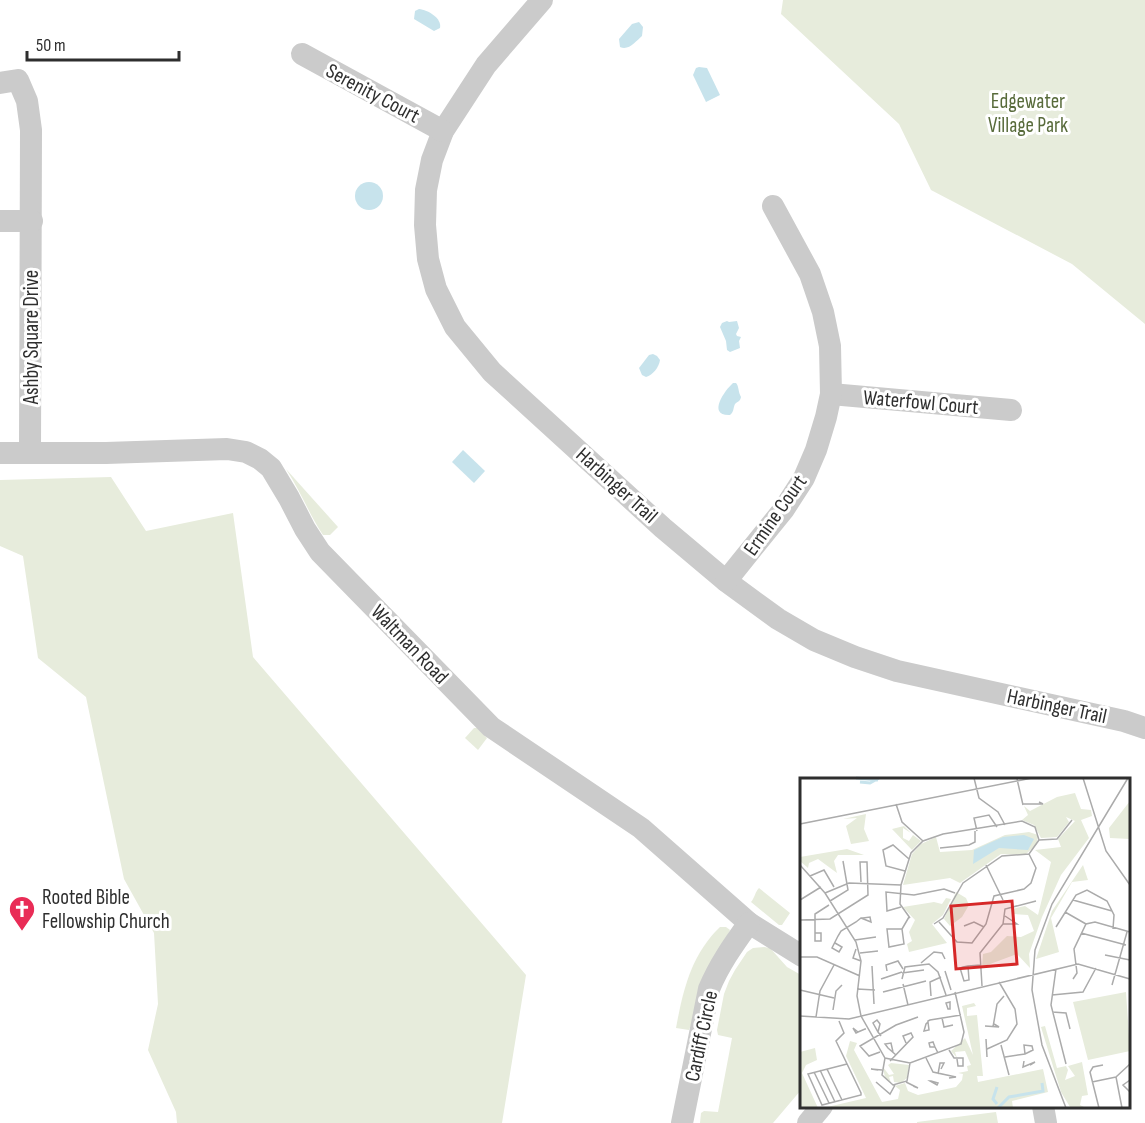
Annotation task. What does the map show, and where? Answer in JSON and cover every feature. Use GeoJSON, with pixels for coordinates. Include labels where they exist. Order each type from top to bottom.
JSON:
{"type":"FeatureCollection","features":[{"type":"Feature","properties":{"kind":"street","name":"Harbinger Trail"},"geometry":{"type":"LineString","coordinates":[[542,0],[486,65],[443,131],[432,160],[426,190],[425,225],[428,259],[436,289],[454,327],[492,372],[663,528],[726,581],[777,619],[814,640],[897,671],[1124,721],[1145,728]]}},
{"type":"Feature","properties":{"kind":"street","name":"Serenity Court"},"geometry":{"type":"LineString","coordinates":[[302,54],[443,131]]}},
{"type":"Feature","properties":{"kind":"street","name":"Ashby Square Drive"},"geometry":{"type":"LineString","coordinates":[[0,83],[18,80],[27,100],[31,129],[30,453]]}},
{"type":"Feature","properties":{"kind":"street","name":"Ermine Court"},"geometry":{"type":"LineString","coordinates":[[726,581],[784,509],[804,478],[816,450],[831,394],[830,346],[823,312],[810,274],[773,206]]}},
{"type":"Feature","properties":{"kind":"street"},"geometry":{"type":"LineString","coordinates":[[0,221],[32,221]]}},
{"type":"Feature","properties":{"kind":"street","name":"Waterfowl Court"},"geometry":{"type":"LineString","coordinates":[[831,394],[1011,410]]}},
{"type":"Feature","properties":{"kind":"street","name":"Waltman Road"},"geometry":{"type":"LineString","coordinates":[[0,453],[106,453],[227,448],[246,452],[260,459],[271,468],[320,552],[491,727],[640,828],[749,923],[800,955]]}},
{"type":"Feature","properties":{"kind":"street","name":"Cardiff Circle"},"geometry":{"type":"LineString","coordinates":[[682,1123],[709,989],[727,953],[749,923]]}},
{"type":"Feature","properties":{"kind":"street"},"geometry":{"type":"LineString","coordinates":[[808,1123],[821,1108]]}},
{"type":"Feature","properties":{"kind":"street"},"geometry":{"type":"LineString","coordinates":[[1043,1108],[1046,1123]]}},
{"type":"Feature","properties":{"kind":"green space","name":"Edgewater Village Park"},"geometry":{"type":"Polygon","coordinates":[[[783,0],[1145,0],[1145,324],[1072,264],[931,190],[899,124],[781,14],[783,0]]]}},
{"type":"Feature","properties":{"kind":"green space"},"geometry":{"type":"Polygon","coordinates":[[[286,469],[338,527],[330,535],[323,535],[286,469]]]}},
{"type":"Feature","properties":{"kind":"green space"},"geometry":{"type":"Polygon","coordinates":[[[111,477],[146,531],[233,513],[253,657],[526,975],[502,1123],[177,1123],[176,1112],[148,1050],[158,1004],[154,933],[124,879],[86,697],[38,658],[23,556],[0,546],[0,480],[111,477]]]}},
{"type":"Feature","properties":{"kind":"green space"},"geometry":{"type":"Polygon","coordinates":[[[474,728],[477,728],[487,738],[478,750],[465,738],[474,728]]]}},
{"type":"Feature","properties":{"kind":"green space"},"geometry":{"type":"Polygon","coordinates":[[[759,888],[790,913],[782,925],[751,902],[759,888]]]}},
{"type":"Feature","properties":{"kind":"green space"},"geometry":{"type":"Polygon","coordinates":[[[720,927],[730,930],[689,1030],[676,1028],[685,987],[695,961],[720,927]]]}},
{"type":"Feature","properties":{"kind":"green space"},"geometry":{"type":"Polygon","coordinates":[[[753,948],[770,948],[787,967],[800,974],[800,1091],[773,1123],[700,1123],[701,1113],[704,1111],[718,1112],[732,1038],[718,1035],[717,1030],[724,994],[735,970],[747,952],[753,948]]]}},
{"type":"Feature","properties":{"kind":"green space"},"geometry":{"type":"Polygon","coordinates":[[[996,1112],[998,1123],[917,1123],[917,1122],[996,1112]]]}},
{"type":"Feature","properties":{"kind":"water"},"geometry":{"type":"Polygon","coordinates":[[[419,9],[434,15],[439,21],[440,28],[434,31],[414,19],[415,11],[419,9]]]}},
{"type":"Feature","properties":{"kind":"water"},"geometry":{"type":"Polygon","coordinates":[[[639,22],[643,27],[642,36],[629,47],[620,47],[619,39],[632,24],[639,22]]]}},
{"type":"Feature","properties":{"kind":"water"},"geometry":{"type":"Polygon","coordinates":[[[699,67],[707,68],[720,95],[706,102],[693,75],[699,67]]]}},
{"type":"Feature","properties":{"kind":"water"},"geometry":{"type":"Polygon","coordinates":[[[369,182],[379,186],[383,196],[379,206],[369,210],[359,206],[355,196],[359,186],[369,182]]]}},
{"type":"Feature","properties":{"kind":"water"},"geometry":{"type":"Polygon","coordinates":[[[727,321],[737,321],[739,328],[736,334],[741,337],[740,348],[730,352],[727,350],[720,327],[727,321]]]}},
{"type":"Feature","properties":{"kind":"water"},"geometry":{"type":"Polygon","coordinates":[[[653,354],[660,360],[653,373],[646,377],[642,375],[639,368],[649,355],[653,354]]]}},
{"type":"Feature","properties":{"kind":"water"},"geometry":{"type":"Polygon","coordinates":[[[733,383],[737,384],[741,399],[735,404],[730,415],[723,414],[718,407],[733,383]]]}},
{"type":"Feature","properties":{"kind":"water"},"geometry":{"type":"Polygon","coordinates":[[[463,450],[485,471],[474,483],[452,462],[463,450]]]}},
{"type":"Feature","properties":{"kind":"place","name":"Rooted Bible Fellowship Church"},"geometry":{"type":"Point","coordinates":[22,932]}}]}
